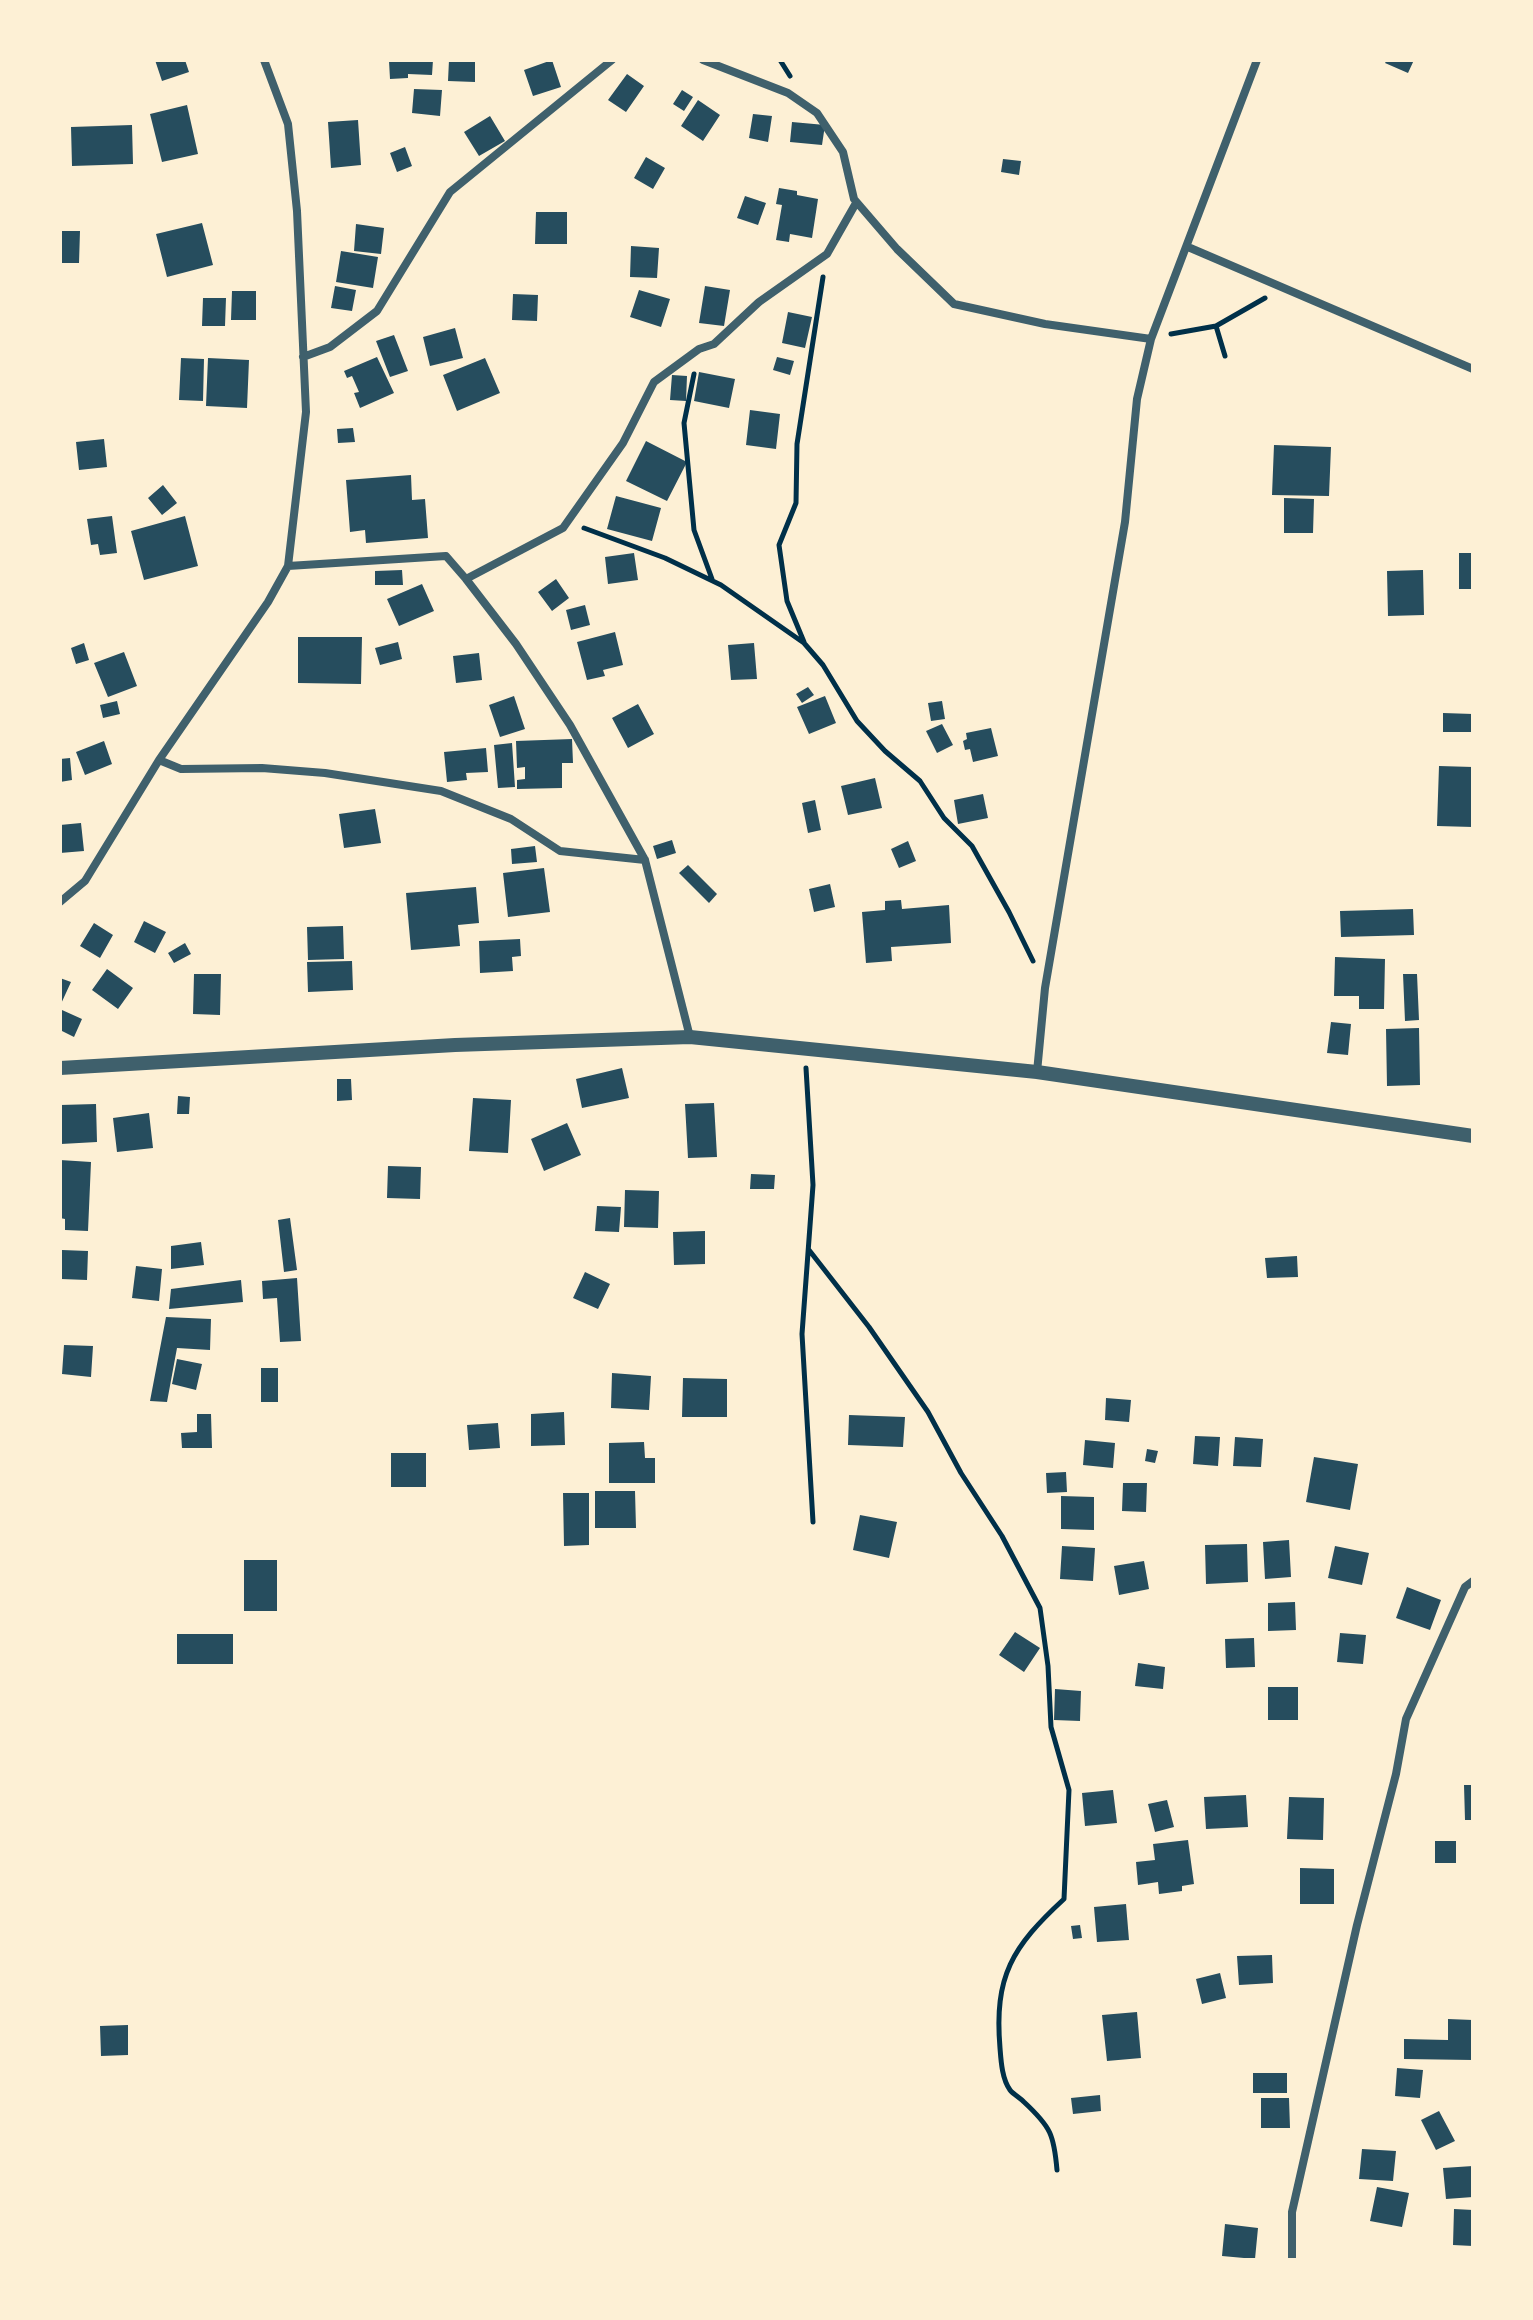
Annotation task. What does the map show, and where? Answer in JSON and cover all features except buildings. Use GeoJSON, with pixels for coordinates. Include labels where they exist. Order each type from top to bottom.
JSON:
{"type":"FeatureCollection","features":[{"type":"Feature","properties":{"kind":"street"},"geometry":{"type":"LineString","coordinates":[[60,902],[85,881],[159,760],[268,602],[288,566],[306,412],[297,211],[288,124],[264,60]]}},
{"type":"Feature","properties":{"kind":"street"},"geometry":{"type":"LineString","coordinates":[[303,357],[330,347],[377,311],[450,192],[612,60]]}},
{"type":"Feature","properties":{"kind":"street"},"geometry":{"type":"LineString","coordinates":[[703,60],[788,93],[817,113],[843,152],[856,203],[897,249],[954,304],[1045,324],[1151,339]]}},
{"type":"Feature","properties":{"kind":"street"},"geometry":{"type":"LineString","coordinates":[[1037,1072],[1045,988],[1125,522],[1137,399],[1151,339],[1257,60]]}},
{"type":"Feature","properties":{"kind":"street"},"geometry":{"type":"LineString","coordinates":[[466,579],[563,528],[623,443],[654,382],[699,349],[714,344],[759,302],[827,254],[856,203]]}},
{"type":"Feature","properties":{"kind":"street"},"geometry":{"type":"LineString","coordinates":[[1188,247],[1473,369]]}},
{"type":"Feature","properties":{"kind":"street"},"geometry":{"type":"LineString","coordinates":[[288,566],[446,556],[466,579],[516,644],[570,725],[645,860],[690,1037]]}},
{"type":"Feature","properties":{"kind":"street"},"geometry":{"type":"LineString","coordinates":[[159,760],[181,769],[262,768],[325,773],[441,791],[511,819],[560,851],[645,860]]}},
{"type":"Feature","properties":{"kind":"street"},"geometry":{"type":"LineString","coordinates":[[60,1068],[455,1045],[690,1037],[1037,1072],[1473,1136]]}},
{"type":"Feature","properties":{"kind":"street"},"geometry":{"type":"LineString","coordinates":[[1292,2260],[1292,2212],[1357,1925],[1396,1774],[1406,1719],[1465,1587],[1473,1581]]}},
{"type":"Feature","properties":{"kind":"path"},"geometry":{"type":"LineString","coordinates":[[804,643],[787,601],[779,545],[796,503],[797,444],[827,254]]}},
{"type":"Feature","properties":{"kind":"path"},"geometry":{"type":"LineString","coordinates":[[1151,339],[1216,326],[1283,288]]}},
{"type":"Feature","properties":{"kind":"path"},"geometry":{"type":"LineString","coordinates":[[1216,326],[1225,356]]}},
{"type":"Feature","properties":{"kind":"path"},"geometry":{"type":"LineString","coordinates":[[699,349],[684,423],[694,530],[713,581]]}},
{"type":"Feature","properties":{"kind":"path"},"geometry":{"type":"LineString","coordinates":[[568,522],[665,558],[713,581],[804,643],[823,665],[857,721],[885,751],[920,781],[944,818],[972,846],[1009,912],[1045,988]]}},
{"type":"Feature","properties":{"kind":"path"},"geometry":{"type":"LineString","coordinates":[[805,1050],[813,1185],[802,1334],[813,1522]]}},
{"type":"Feature","properties":{"kind":"path"},"geometry":{"type":"LineString","coordinates":[[809,1250],[869,1327],[928,1412],[961,1473],[1002,1536],[1040,1608],[1048,1666],[1051,1727],[1069,1790],[1064,1899],[1032,1929],[1011,1960],[1001,1989],[998,2025],[1002,2067],[1009,2089],[1054,2137],[1057,2170]]}}]}
